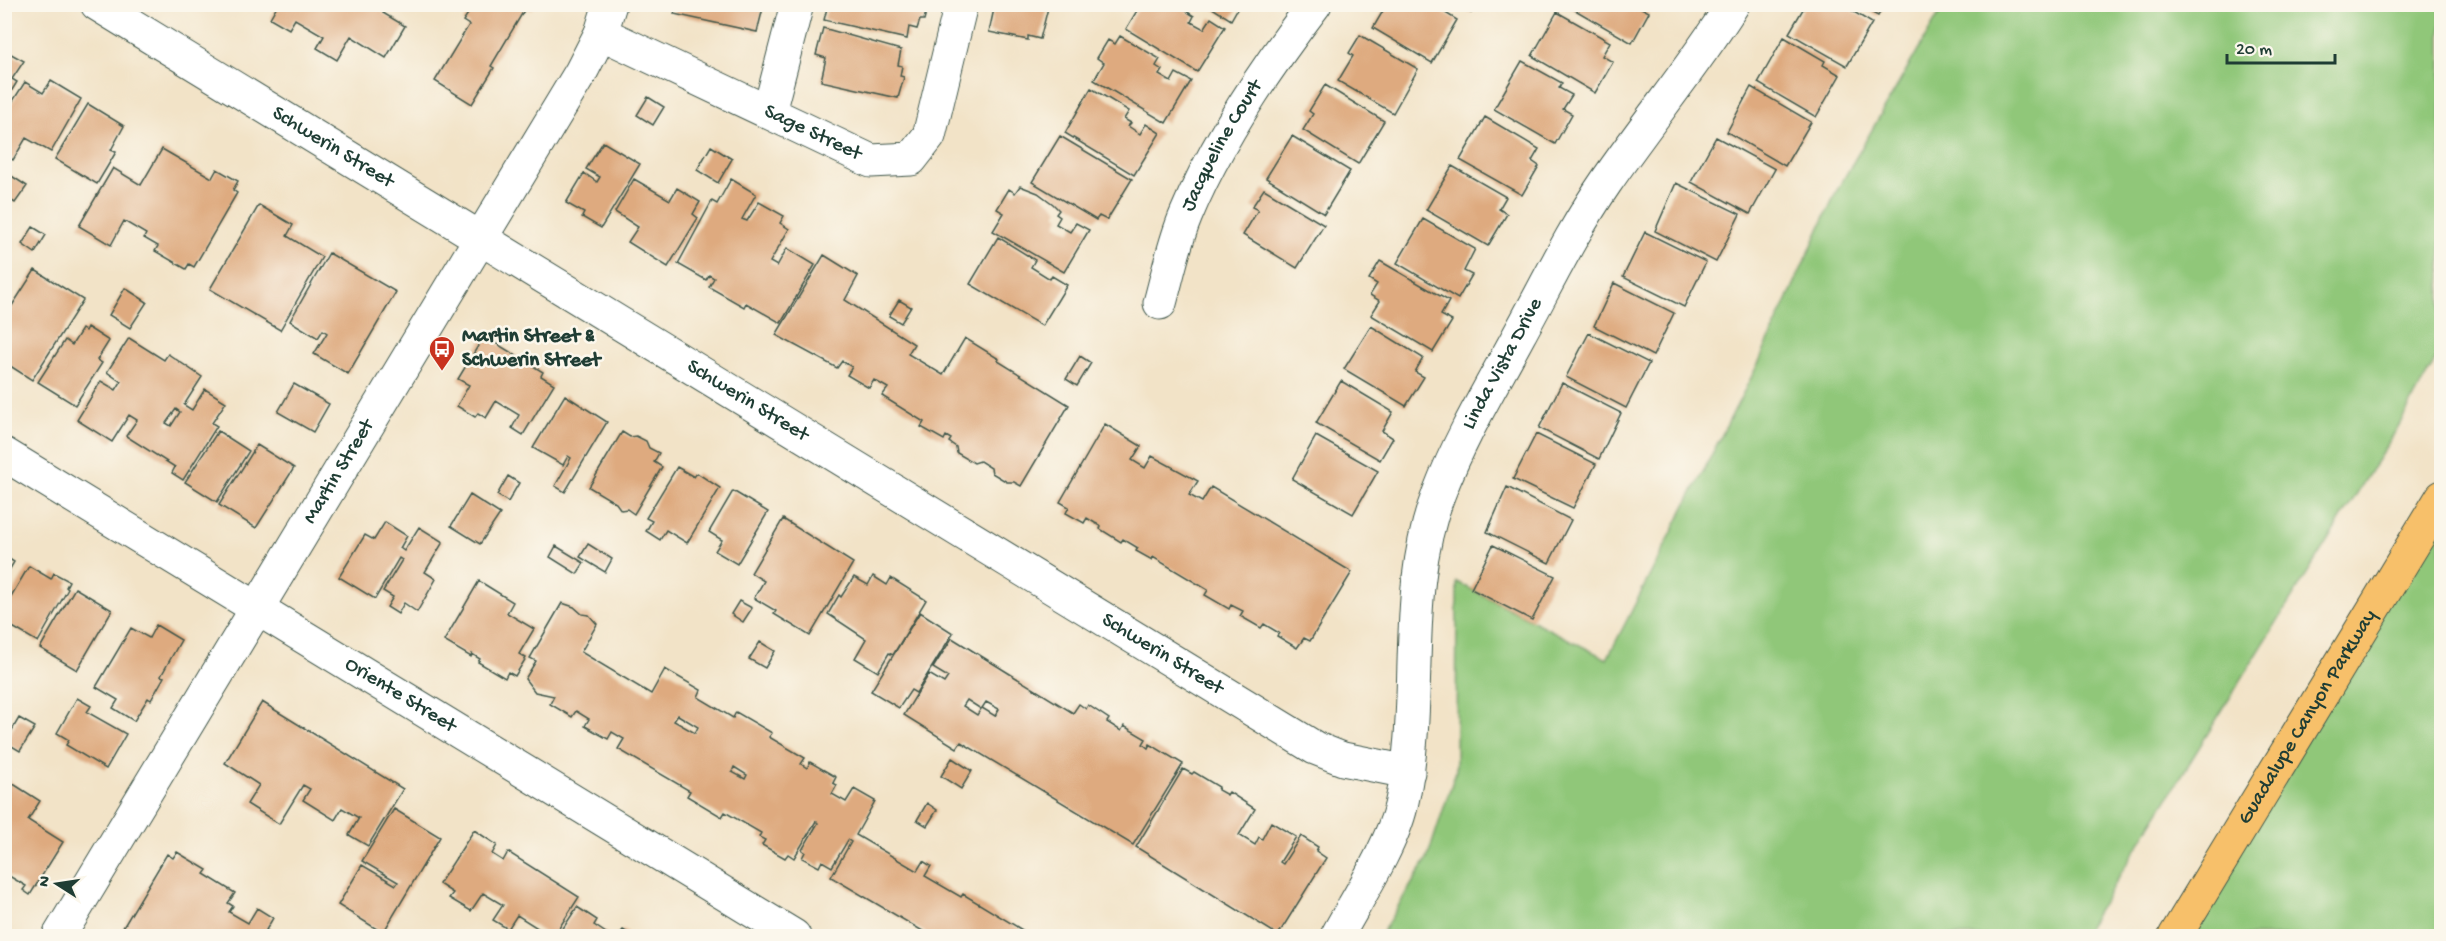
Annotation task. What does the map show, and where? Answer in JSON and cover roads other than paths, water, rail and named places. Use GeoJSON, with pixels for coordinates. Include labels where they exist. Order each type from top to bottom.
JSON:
{"type":"FeatureCollection","features":[{"type":"Feature","properties":{"kind":"main road","name":"Guadalupe Canyon Parkway"},"geometry":{"type":"LineString","coordinates":[[2175,936],[2442,497]]}},
{"type":"Feature","properties":{"kind":"street","name":"Schwerin Street"},"geometry":{"type":"LineString","coordinates":[[97,4],[1315,748],[1343,759],[1408,772]]}},
{"type":"Feature","properties":{"kind":"street"},"geometry":{"type":"LineString","coordinates":[[769,112],[796,4]]}},
{"type":"Feature","properties":{"kind":"street","name":"Sage Street"},"geometry":{"type":"LineString","coordinates":[[606,19],[769,112],[871,161],[910,159],[930,136],[961,4]]}},
{"type":"Feature","properties":{"kind":"street","name":"Jacqueline Court"},"geometry":{"type":"LineString","coordinates":[[1160,303],[1186,216],[1206,171],[1268,69],[1315,4]]}},
{"type":"Feature","properties":{"kind":"street","name":"Linda Vista Drive"},"geometry":{"type":"LineString","coordinates":[[1337,936],[1388,841],[1401,809],[1408,772],[1413,719],[1417,593],[1421,552],[1438,493],[1466,433],[1580,223],[1606,182],[1681,81],[1733,4]]}},
{"type":"Feature","properties":{"kind":"street","name":"Martin Street"},"geometry":{"type":"LineString","coordinates":[[59,936],[581,72],[606,19]]}},
{"type":"Feature","properties":{"kind":"street","name":"Oriente Street"},"geometry":{"type":"LineString","coordinates":[[4,454],[794,936]]}},
{"type":"Feature","properties":{"kind":"place","name":"Martin Street & Schwerin Street"},"geometry":{"type":"Point","coordinates":[442,372]}}]}
